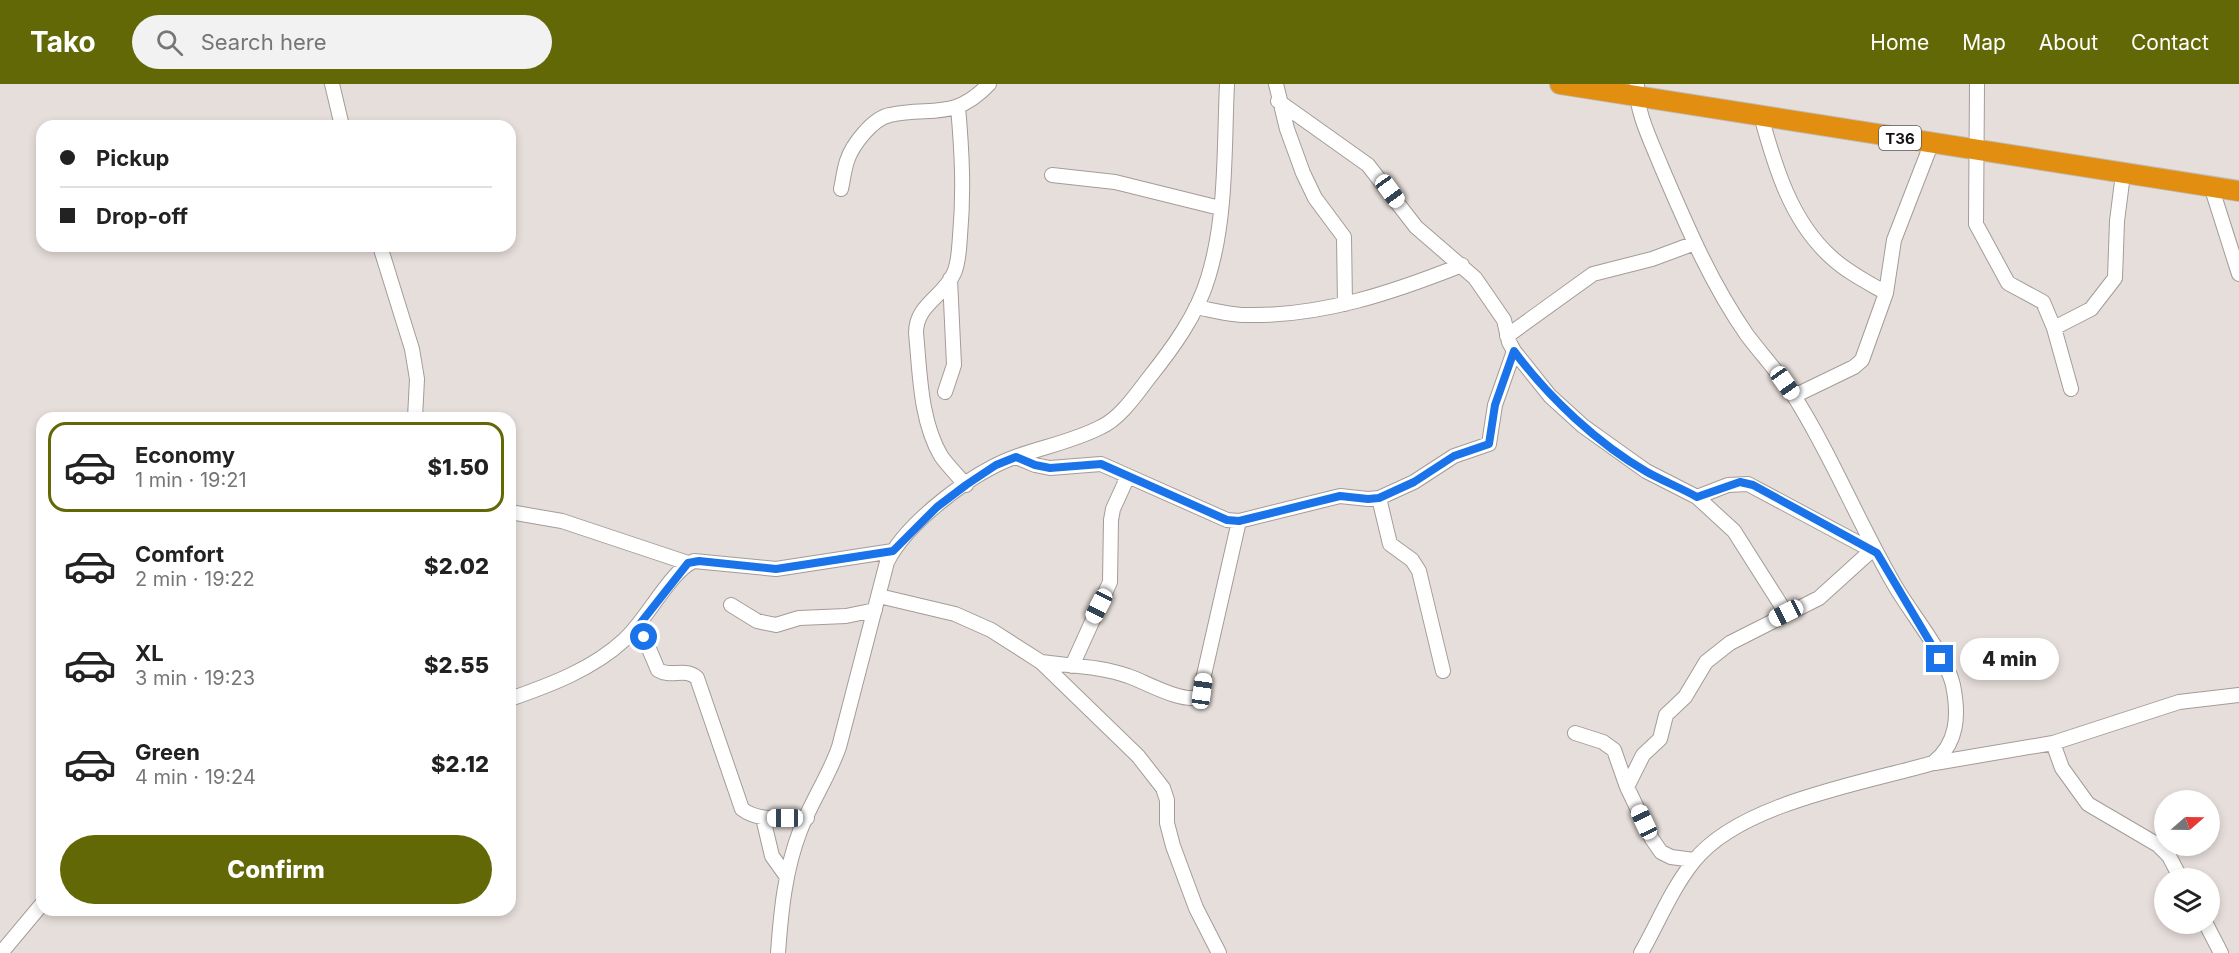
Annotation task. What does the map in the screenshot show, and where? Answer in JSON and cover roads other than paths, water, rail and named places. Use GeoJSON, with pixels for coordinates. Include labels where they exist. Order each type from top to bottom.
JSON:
{"type":"FeatureCollection","features":[{"type":"Feature","properties":{"kind":"highway","name":"T36"},"geometry":{"type":"LineString","coordinates":[[1560,84],[1637,91],[1761,116],[1977,148],[2123,174],[2239,191]]}},
{"type":"Feature","properties":{"kind":"street"},"geometry":{"type":"LineString","coordinates":[[332,84],[341,120]]}},
{"type":"Feature","properties":{"kind":"street"},"geometry":{"type":"LineString","coordinates":[[841,189],[852,149],[876,122],[890,114],[931,113],[958,107],[989,84]]}},
{"type":"Feature","properties":{"kind":"street"},"geometry":{"type":"LineString","coordinates":[[778,953],[786,877],[791,858],[836,755],[887,562],[893,551],[937,507],[996,465],[1103,427],[1127,405],[1161,363],[1196,307],[1208,278],[1220,208],[1227,84]]}},
{"type":"Feature","properties":{"kind":"street"},"geometry":{"type":"LineString","coordinates":[[1276,84],[1278,101],[1293,150],[1311,190],[1344,237],[1345,304]]}},
{"type":"Feature","properties":{"kind":"street"},"geometry":{"type":"LineString","coordinates":[[1977,84],[1976,219],[1979,231],[2005,279],[2043,302],[2054,328],[2072,389]]}},
{"type":"Feature","properties":{"kind":"street"},"geometry":{"type":"LineString","coordinates":[[1637,91],[1654,150],[1695,243],[1747,334],[1794,396],[1874,552],[1925,631],[1952,683],[1955,729],[1945,753],[1933,763]]}},
{"type":"Feature","properties":{"kind":"street"},"geometry":{"type":"LineString","coordinates":[[1278,101],[1368,165],[1416,227],[1432,243],[1462,265],[1501,315],[1514,351],[1551,396],[1583,426],[1646,471],[1697,497],[1734,531],[1786,613]]}},
{"type":"Feature","properties":{"kind":"street"},"geometry":{"type":"LineString","coordinates":[[958,107],[964,178],[958,260],[950,279],[920,312],[916,321],[916,333],[926,416],[933,440],[942,458],[966,485]]}},
{"type":"Feature","properties":{"kind":"street"},"geometry":{"type":"LineString","coordinates":[[1761,116],[1774,161],[1795,210],[1811,234],[1831,257],[1886,293]]}},
{"type":"Feature","properties":{"kind":"street"},"geometry":{"type":"LineString","coordinates":[[1794,396],[1859,364],[1872,337],[1886,293],[1894,240],[1932,142]]}},
{"type":"Feature","properties":{"kind":"street"},"geometry":{"type":"LineString","coordinates":[[2054,328],[2091,309],[2115,278],[2117,221],[2123,174]]}},
{"type":"Feature","properties":{"kind":"street"},"geometry":{"type":"LineString","coordinates":[[1052,175],[1115,182],[1220,208]]}},
{"type":"Feature","properties":{"kind":"street"},"geometry":{"type":"LineString","coordinates":[[2211,186],[2239,274]]}},
{"type":"Feature","properties":{"kind":"street"},"geometry":{"type":"LineString","coordinates":[[1507,336],[1593,274],[1652,259],[1695,243]]}},
{"type":"Feature","properties":{"kind":"street"},"geometry":{"type":"LineString","coordinates":[[382,252],[412,349],[417,380],[415,412]]}},
{"type":"Feature","properties":{"kind":"street"},"geometry":{"type":"LineString","coordinates":[[1196,307],[1244,316],[1345,304],[1392,291],[1462,265]]}},
{"type":"Feature","properties":{"kind":"street"},"geometry":{"type":"LineString","coordinates":[[945,392],[954,365],[950,279]]}},
{"type":"Feature","properties":{"kind":"street"},"geometry":{"type":"LineString","coordinates":[[1016,457],[1050,468],[1101,464],[1227,520],[1239,521],[1340,496],[1379,498],[1408,485],[1454,456],[1489,444],[1495,405],[1514,351]]}},
{"type":"Feature","properties":{"kind":"street"},"geometry":{"type":"LineString","coordinates":[[1072,666],[1110,582],[1111,520],[1113,509],[1128,476]]}},
{"type":"Feature","properties":{"kind":"street"},"geometry":{"type":"LineString","coordinates":[[1697,497],[1728,485],[1748,484],[1874,552]]}},
{"type":"Feature","properties":{"kind":"street"},"geometry":{"type":"LineString","coordinates":[[1379,498],[1390,544],[1412,560],[1419,571],[1443,671]]}},
{"type":"Feature","properties":{"kind":"street"},"geometry":{"type":"LineString","coordinates":[[516,513],[562,521],[688,563],[699,561],[776,569],[893,551]]}},
{"type":"Feature","properties":{"kind":"street"},"geometry":{"type":"LineString","coordinates":[[1041,662],[1117,673],[1178,695],[1198,698],[1239,521]]}},
{"type":"Feature","properties":{"kind":"street"},"geometry":{"type":"LineString","coordinates":[[1627,787],[1643,755],[1660,739],[1665,715],[1685,697],[1706,662],[1730,643],[1819,598],[1874,552]]}},
{"type":"Feature","properties":{"kind":"street"},"geometry":{"type":"LineString","coordinates":[[516,696],[586,667],[625,640],[688,563]]}},
{"type":"Feature","properties":{"kind":"street"},"geometry":{"type":"LineString","coordinates":[[879,596],[974,621],[1041,662],[1138,756],[1157,778],[1167,800],[1167,823],[1173,846],[1196,908],[1219,953]]}},
{"type":"Feature","properties":{"kind":"street"},"geometry":{"type":"LineString","coordinates":[[731,605],[757,621],[776,625],[799,618],[846,616],[875,610]]}},
{"type":"Feature","properties":{"kind":"street"},"geometry":{"type":"LineString","coordinates":[[639,625],[658,670],[662,673],[688,672],[698,678],[742,809],[749,815],[763,818],[807,818]]}},
{"type":"Feature","properties":{"kind":"street"},"geometry":{"type":"LineString","coordinates":[[1641,953],[1694,860],[1729,832],[1764,813],[1933,763],[2053,743],[2179,702],[2239,695]]}},
{"type":"Feature","properties":{"kind":"street"},"geometry":{"type":"LineString","coordinates":[[1575,733],[1603,742],[1614,750],[1627,787],[1652,839],[1661,852],[1671,857],[1694,860]]}},
{"type":"Feature","properties":{"kind":"street"},"geometry":{"type":"LineString","coordinates":[[2053,743],[2062,768],[2088,804],[2158,845],[2169,856],[2175,868]]}},
{"type":"Feature","properties":{"kind":"street"},"geometry":{"type":"LineString","coordinates":[[763,818],[772,856],[786,877]]}},
{"type":"Feature","properties":{"kind":"street"},"geometry":{"type":"LineString","coordinates":[[1,953],[36,910]]}},
{"type":"Feature","properties":{"kind":"street"},"geometry":{"type":"LineString","coordinates":[[2211,934],[2221,953]]}}]}
